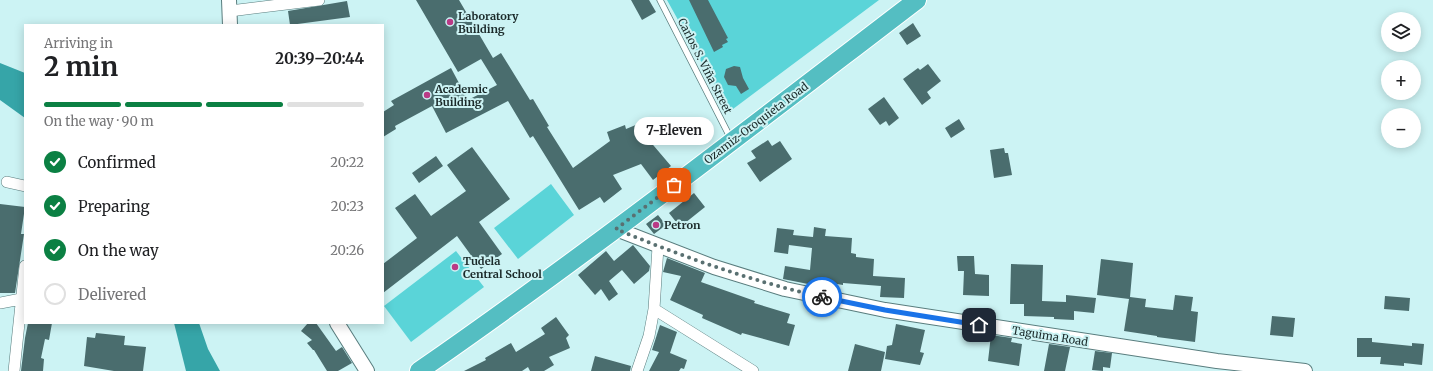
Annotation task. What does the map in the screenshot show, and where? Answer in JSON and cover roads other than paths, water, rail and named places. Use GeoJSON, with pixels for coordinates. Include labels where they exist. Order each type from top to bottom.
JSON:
{"type":"FeatureCollection","features":[{"type":"Feature","properties":{"kind":"highway","name":"Ozamiz-Oroquieta Road"},"geometry":{"type":"LineString","coordinates":[[419,371],[488,323],[616,229],[917,0]]}},
{"type":"Feature","properties":{"kind":"street"},"geometry":{"type":"LineString","coordinates":[[230,12],[319,0]]}},
{"type":"Feature","properties":{"kind":"street"},"geometry":{"type":"LineString","coordinates":[[7,182],[24,186]]}},
{"type":"Feature","properties":{"kind":"street","name":"Taguima Road"},"geometry":{"type":"LineString","coordinates":[[616,229],[658,247],[714,267],[785,289],[885,310],[1216,361],[1305,371]]}},
{"type":"Feature","properties":{"kind":"street"},"geometry":{"type":"LineString","coordinates":[[637,371],[649,336],[654,309],[658,247]]}},
{"type":"Feature","properties":{"kind":"street"},"geometry":{"type":"LineString","coordinates":[[14,371],[24,274]]}},
{"type":"Feature","properties":{"kind":"street"},"geometry":{"type":"LineString","coordinates":[[0,303],[21,299]]}},
{"type":"Feature","properties":{"kind":"street"},"geometry":{"type":"LineString","coordinates":[[654,309],[753,371]]}},
{"type":"Feature","properties":{"kind":"street"},"geometry":{"type":"LineString","coordinates":[[338,324],[367,371]]}},
{"type":"Feature","properties":{"kind":"lane","name":"Carlos S. Viña Street"},"geometry":{"type":"LineString","coordinates":[[660,0],[732,141]]}},
{"type":"Feature","properties":{"kind":"place","name":"Laboratory Building"},"geometry":{"type":"Point","coordinates":[450,22]}},
{"type":"Feature","properties":{"kind":"place","name":"Academic Building"},"geometry":{"type":"Point","coordinates":[427,95]}},
{"type":"Feature","properties":{"kind":"place","name":"7-Eleven"},"geometry":{"type":"Point","coordinates":[674,185]}},
{"type":"Feature","properties":{"kind":"place","name":"Petron"},"geometry":{"type":"Point","coordinates":[656,225]}},
{"type":"Feature","properties":{"kind":"place","name":"Tudela Central School"},"geometry":{"type":"Point","coordinates":[455,267]}}]}
